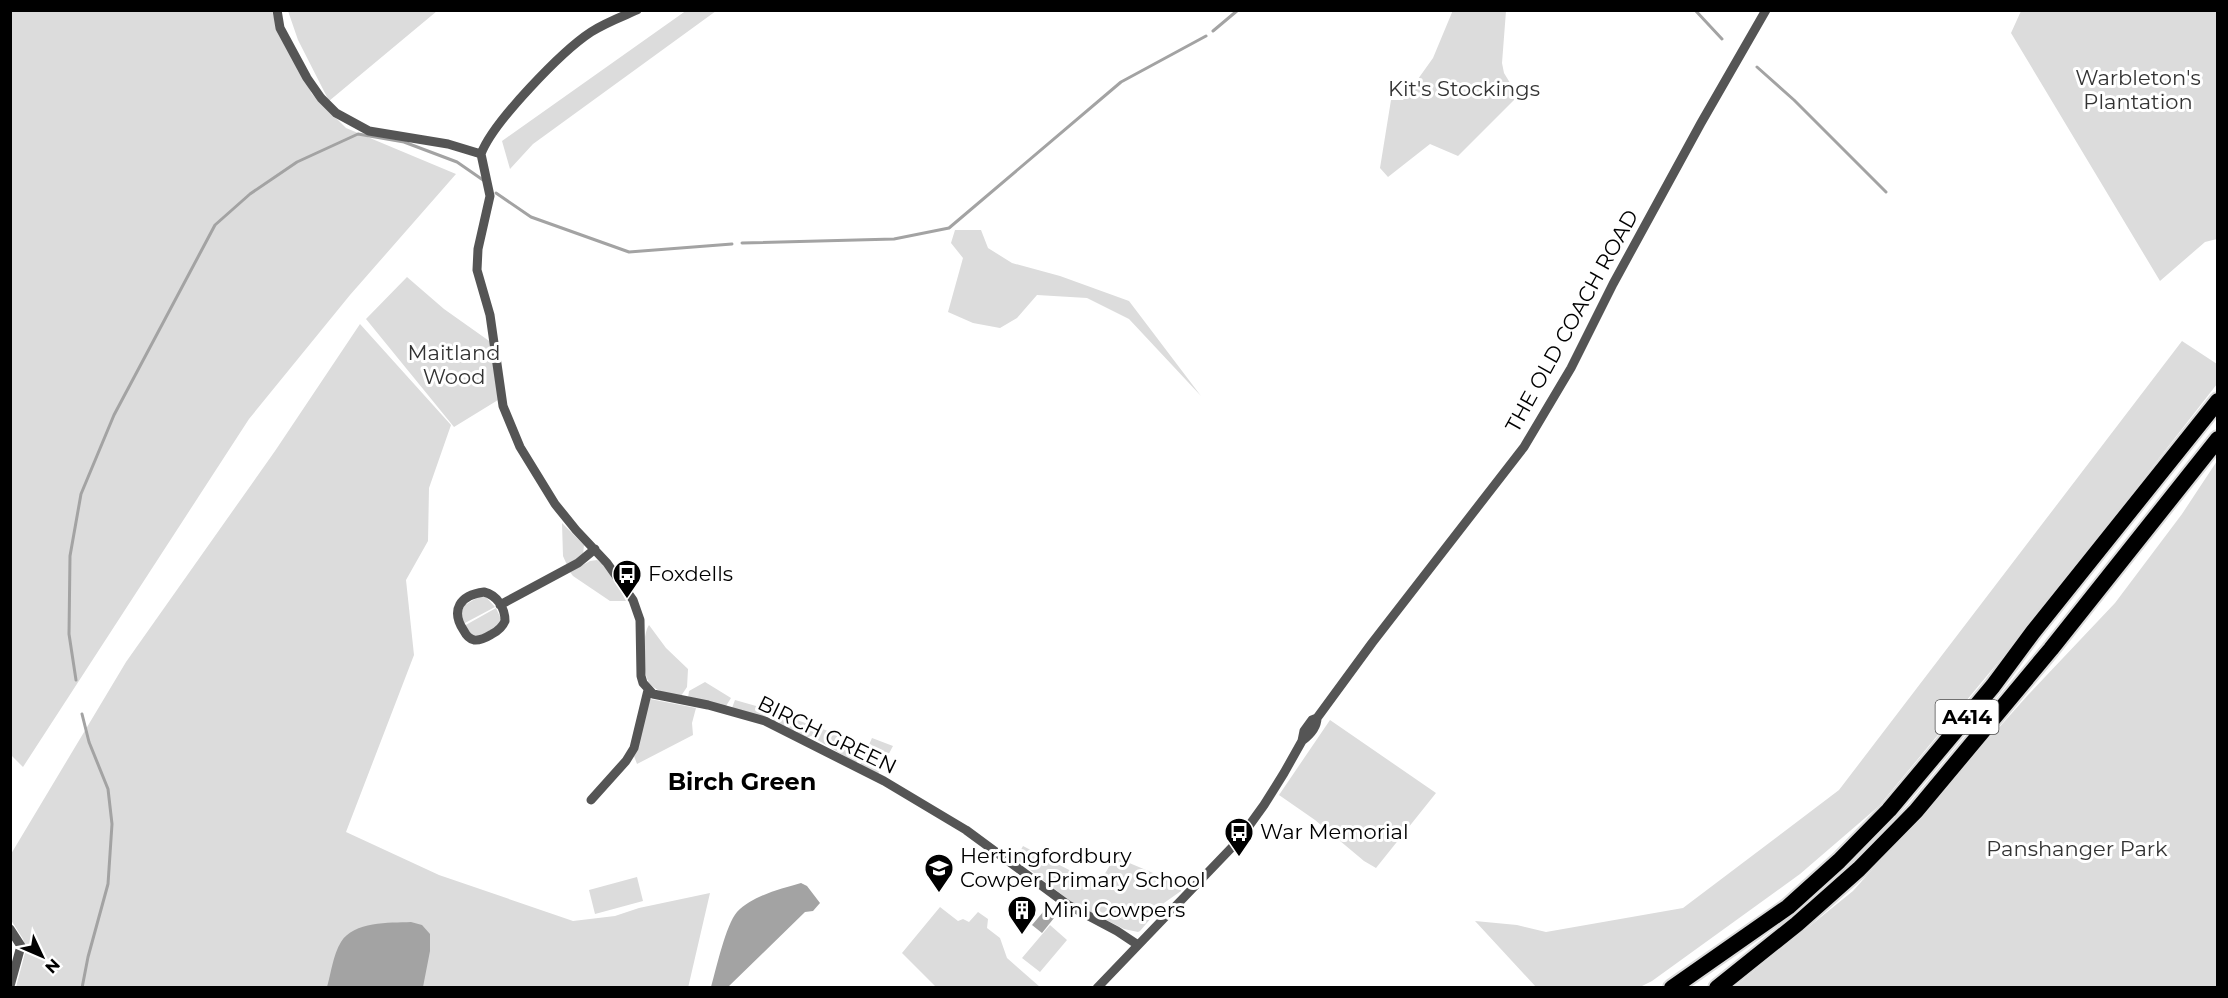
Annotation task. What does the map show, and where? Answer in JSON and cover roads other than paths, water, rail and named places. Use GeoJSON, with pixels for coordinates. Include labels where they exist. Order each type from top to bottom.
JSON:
{"type":"FeatureCollection","features":[{"type":"Feature","properties":{"kind":"highway","name":"A414"},"geometry":{"type":"LineString","coordinates":[[1672,987],[1788,907],[1839,861],[1889,810],[1993,686],[2033,632],[2217,401]]}},
{"type":"Feature","properties":{"kind":"highway","name":"A414"},"geometry":{"type":"LineString","coordinates":[[1717,987],[1797,924],[1892,836],[2051,649],[2217,439]]}},
{"type":"Feature","properties":{"kind":"street"},"geometry":{"type":"LineString","coordinates":[[277,10],[280,28],[307,78],[321,98],[336,113],[369,131],[447,144],[481,154]]}},
{"type":"Feature","properties":{"kind":"street"},"geometry":{"type":"LineString","coordinates":[[591,800],[626,761],[633,748],[648,690],[641,676],[640,620],[625,587],[555,504],[520,447],[503,406],[490,315],[477,270],[478,249],[490,196],[481,154],[489,137],[502,120],[577,42],[593,30],[637,10]]}},
{"type":"Feature","properties":{"kind":"street","name":"THE OLD COACH ROAD"},"geometry":{"type":"LineString","coordinates":[[1097,987],[1222,860],[1244,834],[1302,741],[1310,735],[1317,723],[1317,717],[1524,447],[1571,368],[1613,284],[1766,10]]}},
{"type":"Feature","properties":{"kind":"street"},"geometry":{"type":"LineString","coordinates":[[500,605],[578,563],[595,549]]}},
{"type":"Feature","properties":{"kind":"street"},"geometry":{"type":"LineString","coordinates":[[484,592],[493,596],[500,605],[505,617],[501,628],[482,640],[473,640],[466,635],[457,615],[457,610],[463,601],[484,592]]}},
{"type":"Feature","properties":{"kind":"street","name":"BIRCH GREEN"},"geometry":{"type":"LineString","coordinates":[[648,690],[663,697],[708,705],[765,721],[884,781],[966,830],[1068,904],[1138,945]]}},
{"type":"Feature","properties":{"kind":"street"},"geometry":{"type":"LineString","coordinates":[[10,929],[21,946],[10,986]]}},
{"type":"Feature","properties":{"kind":"waterway"},"geometry":{"type":"LineString","coordinates":[[1213,31],[1238,10]]}},
{"type":"Feature","properties":{"kind":"waterway"},"geometry":{"type":"LineString","coordinates":[[1695,10],[1722,39]]}},
{"type":"Feature","properties":{"kind":"waterway"},"geometry":{"type":"LineString","coordinates":[[742,243],[894,239],[949,228],[1121,82],[1206,36]]}},
{"type":"Feature","properties":{"kind":"waterway"},"geometry":{"type":"LineString","coordinates":[[1757,67],[1794,100],[1886,192]]}},
{"type":"Feature","properties":{"kind":"waterway"},"geometry":{"type":"LineString","coordinates":[[76,680],[69,634],[70,556],[81,494],[114,415],[215,225],[250,194],[297,162],[358,134],[404,142],[457,162],[483,180]]}},
{"type":"Feature","properties":{"kind":"waterway"},"geometry":{"type":"LineString","coordinates":[[496,193],[531,217],[629,252],[732,244]]}},
{"type":"Feature","properties":{"kind":"waterway"},"geometry":{"type":"LineString","coordinates":[[82,714],[89,742],[108,789],[112,824],[108,884],[82,988]]}},
{"type":"Feature","properties":{"kind":"place","name":"Foxdells"},"geometry":{"type":"Point","coordinates":[627,600]}},
{"type":"Feature","properties":{"kind":"place","name":"War Memorial"},"geometry":{"type":"Point","coordinates":[1239,858]}},
{"type":"Feature","properties":{"kind":"place","name":"Hertingfordbury Cowper Primary School"},"geometry":{"type":"Point","coordinates":[939,894]}},
{"type":"Feature","properties":{"kind":"place","name":"Mini Cowpers"},"geometry":{"type":"Point","coordinates":[1022,936]}},
{"type":"Feature","properties":{"kind":"district","name":"Birch Green"},"geometry":{"type":"Point","coordinates":[742,782]}},
{"type":"Feature","properties":{"kind":"park label","name":"Kit's Stockings"},"geometry":{"type":"Point","coordinates":[1464,89]}},
{"type":"Feature","properties":{"kind":"park label","name":"Warbleton's Plantation"},"geometry":{"type":"Point","coordinates":[2138,90]}},
{"type":"Feature","properties":{"kind":"park label","name":"Maitland Wood"},"geometry":{"type":"Point","coordinates":[454,365]}},
{"type":"Feature","properties":{"kind":"park label","name":"Panshanger Park"},"geometry":{"type":"Point","coordinates":[2077,849]}}]}
